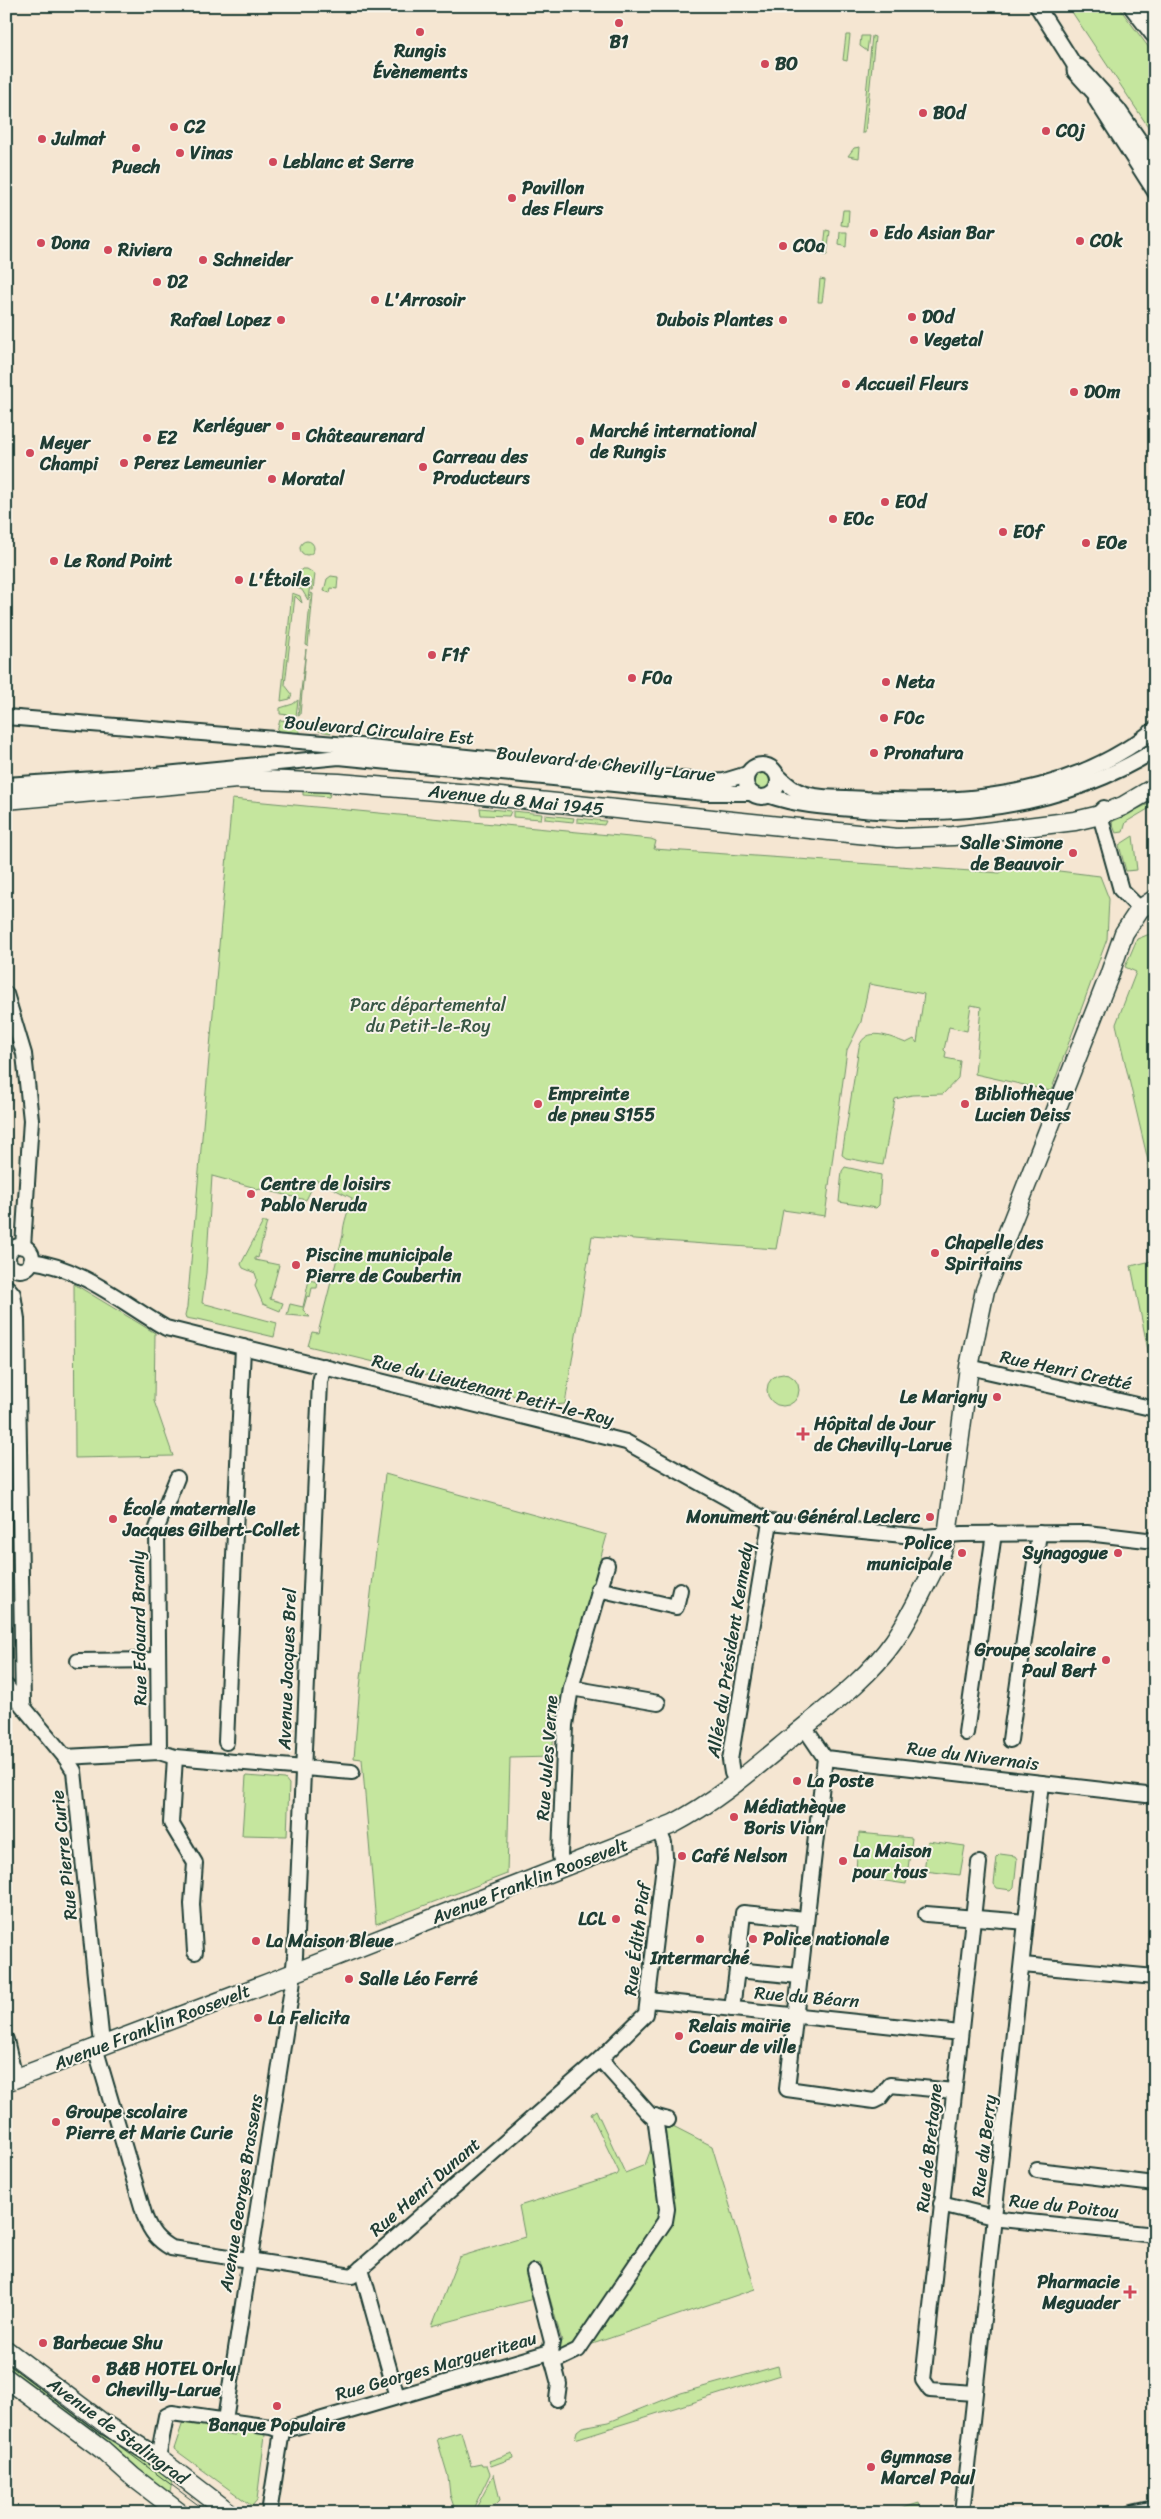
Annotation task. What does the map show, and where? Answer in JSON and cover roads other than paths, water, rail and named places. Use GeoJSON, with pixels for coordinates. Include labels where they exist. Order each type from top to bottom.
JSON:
{"type":"FeatureCollection","features":[{"type":"Feature","properties":{"kind":"highway"},"geometry":{"type":"LineString","coordinates":[[1135,6],[1155,32]]}},
{"type":"Feature","properties":{"kind":"highway"},"geometry":{"type":"LineString","coordinates":[[1078,70],[1116,111],[1155,169]]}},
{"type":"Feature","properties":{"kind":"main road","name":"Avenue du 8 Mai 1945"},"geometry":{"type":"LineString","coordinates":[[6,800],[237,779],[339,783],[471,794],[897,838],[953,836],[1075,821],[1100,815],[1123,806],[1155,788]]}},
{"type":"Feature","properties":{"kind":"main road","name":"Avenue du 8 Mai 1945"},"geometry":{"type":"LineString","coordinates":[[1025,827],[1126,795],[1155,782]]}},
{"type":"Feature","properties":{"kind":"main road","name":"Avenue Franklin Roosevelt"},"geometry":{"type":"LineString","coordinates":[[10,2080],[294,1973],[659,1830],[704,1808],[849,1688],[893,1642],[909,1618],[941,1555],[947,1536],[969,1368],[985,1290],[1060,1103],[1124,933],[1148,904]]}},
{"type":"Feature","properties":{"kind":"main road","name":"Avenue de Stalingrad"},"geometry":{"type":"LineString","coordinates":[[6,2350],[104,2424],[158,2458],[230,2513]]}},
{"type":"Feature","properties":{"kind":"main road"},"geometry":{"type":"LineString","coordinates":[[6,2378],[103,2450],[133,2478],[180,2513]]}},
{"type":"Feature","properties":{"kind":"street"},"geometry":{"type":"LineString","coordinates":[[1037,6],[1155,192]]}},
{"type":"Feature","properties":{"kind":"street","name":"Boulevard Circulaire Est"},"geometry":{"type":"LineString","coordinates":[[6,718],[360,746],[710,782],[724,781],[747,774]]}},
{"type":"Feature","properties":{"kind":"street"},"geometry":{"type":"LineString","coordinates":[[1155,729],[1132,746],[1098,765],[1039,787],[1005,795],[942,801],[908,801],[804,793],[790,786],[771,768],[761,765],[752,768],[747,774],[746,784],[750,793],[760,798],[770,796],[797,804],[867,811],[957,813],[1014,804],[1074,789],[1125,767],[1155,750]]}},
{"type":"Feature","properties":{"kind":"street","name":"Boulevard de Chevilly-Larue"},"geometry":{"type":"LineString","coordinates":[[6,785],[345,757],[706,793],[750,793]]}},
{"type":"Feature","properties":{"kind":"street"},"geometry":{"type":"LineString","coordinates":[[770,796],[776,789],[777,774]]}},
{"type":"Feature","properties":{"kind":"street"},"geometry":{"type":"LineString","coordinates":[[1126,795],[1113,805],[1102,809],[1100,815],[1121,890],[1148,904]]}},
{"type":"Feature","properties":{"kind":"street"},"geometry":{"type":"LineString","coordinates":[[6,994],[24,1054],[31,1113],[23,1247]]}},
{"type":"Feature","properties":{"kind":"street"},"geometry":{"type":"LineString","coordinates":[[23,1247],[29,1251],[31,1261],[24,1269],[17,1270],[10,1265],[7,1258],[12,1249],[23,1247]]}},
{"type":"Feature","properties":{"kind":"street","name":"Rue du Lieutenant Petit-le-Roy"},"geometry":{"type":"LineString","coordinates":[[31,1261],[67,1272],[101,1288],[166,1328],[324,1366],[366,1380],[534,1418],[626,1442],[770,1522],[894,1533],[924,1538],[994,1533],[1087,1533],[1155,1541]]}},
{"type":"Feature","properties":{"kind":"street"},"geometry":{"type":"LineString","coordinates":[[17,1270],[7,1290],[13,1294],[17,1319],[23,1705]]}},
{"type":"Feature","properties":{"kind":"street"},"geometry":{"type":"LineString","coordinates":[[226,1742],[243,1347]]}},
{"type":"Feature","properties":{"kind":"street","name":"Avenue Jacques Brel"},"geometry":{"type":"LineString","coordinates":[[294,1973],[320,1382],[324,1366]]}},
{"type":"Feature","properties":{"kind":"street","name":"Rue Henri Cretté"},"geometry":{"type":"LineString","coordinates":[[969,1368],[1155,1409]]}},
{"type":"Feature","properties":{"kind":"street","name":"Rue Edouard Branly"},"geometry":{"type":"LineString","coordinates":[[159,1752],[157,1528],[177,1478]]}},
{"type":"Feature","properties":{"kind":"street","name":"Allée du Président Kennedy"},"geometry":{"type":"LineString","coordinates":[[737,1782],[732,1773],[730,1760],[770,1522]]}},
{"type":"Feature","properties":{"kind":"street"},"geometry":{"type":"LineString","coordinates":[[966,1733],[994,1533]]}},
{"type":"Feature","properties":{"kind":"street"},"geometry":{"type":"LineString","coordinates":[[1010,1740],[1039,1533]]}},
{"type":"Feature","properties":{"kind":"street","name":"Rue Jules Verne"},"geometry":{"type":"LineString","coordinates":[[562,1868],[560,1856],[565,1725],[571,1688],[598,1589],[607,1564]]}},
{"type":"Feature","properties":{"kind":"street"},"geometry":{"type":"LineString","coordinates":[[598,1589],[676,1607],[680,1590]]}},
{"type":"Feature","properties":{"kind":"street"},"geometry":{"type":"LineString","coordinates":[[78,1661],[158,1660]]}},
{"type":"Feature","properties":{"kind":"street","name":"Rue Pierre Curie"},"geometry":{"type":"LineString","coordinates":[[6,1686],[66,1756],[74,1772],[99,2046],[130,2170],[150,2230],[159,2241],[170,2248],[250,2260]]}},
{"type":"Feature","properties":{"kind":"street"},"geometry":{"type":"LineString","coordinates":[[571,1688],[658,1703]]}},
{"type":"Feature","properties":{"kind":"street"},"geometry":{"type":"LineString","coordinates":[[804,1727],[825,1758],[787,2088],[874,2101],[880,2098],[890,2085],[954,2091]]}},
{"type":"Feature","properties":{"kind":"street"},"geometry":{"type":"LineString","coordinates":[[66,1756],[159,1752],[175,1757],[352,1772]]}},
{"type":"Feature","properties":{"kind":"street"},"geometry":{"type":"LineString","coordinates":[[175,1757],[171,1823],[195,1863],[192,1904],[195,1952]]}},
{"type":"Feature","properties":{"kind":"street","name":"Rue du Nivernais"},"geometry":{"type":"LineString","coordinates":[[825,1758],[1155,1796]]}},
{"type":"Feature","properties":{"kind":"street","name":"Rue du Berry"},"geometry":{"type":"LineString","coordinates":[[962,2513],[1023,1965],[1041,1783]]}},
{"type":"Feature","properties":{"kind":"street","name":"Rue Édith Piaf"},"geometry":{"type":"LineString","coordinates":[[600,2059],[641,2021],[646,2014],[665,1857],[664,1843],[659,1830]]}},
{"type":"Feature","properties":{"kind":"street","name":"Rue de Bretagne"},"geometry":{"type":"LineString","coordinates":[[974,2393],[930,2390],[923,2380],[972,1920],[980,1863]]}},
{"type":"Feature","properties":{"kind":"street"},"geometry":{"type":"LineString","coordinates":[[732,2009],[744,1913],[806,1919]]}},
{"type":"Feature","properties":{"kind":"street"},"geometry":{"type":"LineString","coordinates":[[926,1914],[972,1920],[1026,1922]]}},
{"type":"Feature","properties":{"kind":"street"},"geometry":{"type":"LineString","coordinates":[[1023,1965],[1155,1977]]}},
{"type":"Feature","properties":{"kind":"street"},"geometry":{"type":"LineString","coordinates":[[736,1970],[799,1976]]}},
{"type":"Feature","properties":{"kind":"street","name":"Avenue Georges Brassens"},"geometry":{"type":"LineString","coordinates":[[225,2420],[294,1973]]}},
{"type":"Feature","properties":{"kind":"street","name":"Rue du Béarn"},"geometry":{"type":"LineString","coordinates":[[649,2000],[960,2033]]}},
{"type":"Feature","properties":{"kind":"street"},"geometry":{"type":"LineString","coordinates":[[6,2040],[10,2080]]}},
{"type":"Feature","properties":{"kind":"street"},"geometry":{"type":"LineString","coordinates":[[557,2399],[559,2384],[552,2357],[578,2350],[665,2221],[667,2209],[661,2118],[650,2115],[600,2059]]}},
{"type":"Feature","properties":{"kind":"street","name":"Rue Henri Dunant"},"geometry":{"type":"LineString","coordinates":[[250,2260],[352,2276],[600,2059]]}},
{"type":"Feature","properties":{"kind":"street"},"geometry":{"type":"LineString","coordinates":[[1038,2170],[1155,2184]]}},
{"type":"Feature","properties":{"kind":"street","name":"Rue du Poitou"},"geometry":{"type":"LineString","coordinates":[[941,2204],[994,2217],[1155,2235]]}},
{"type":"Feature","properties":{"kind":"street"},"geometry":{"type":"LineString","coordinates":[[362,2268],[397,2397]]}},
{"type":"Feature","properties":{"kind":"street","name":"Rue Georges Margueriteau"},"geometry":{"type":"LineString","coordinates":[[282,2431],[397,2397],[552,2357],[552,2342],[534,2272]]}},
{"type":"Feature","properties":{"kind":"street"},"geometry":{"type":"LineString","coordinates":[[158,2458],[166,2416],[178,2412],[271,2426],[282,2431],[269,2513]]}},
{"type":"Feature","properties":{"kind":"street"},"geometry":{"type":"LineString","coordinates":[[1132,2513],[1155,2508]]}},
{"type":"Feature","properties":{"kind":"tram line"},"geometry":{"type":"LineString","coordinates":[[6,2361],[209,2513]]}},
{"type":"Feature","properties":{"kind":"place","name":"B1"},"geometry":{"type":"Point","coordinates":[619,23]}},
{"type":"Feature","properties":{"kind":"place","name":"Rungis Évènements"},"geometry":{"type":"Point","coordinates":[420,32]}},
{"type":"Feature","properties":{"kind":"place","name":"BO"},"geometry":{"type":"Point","coordinates":[765,64]}},
{"type":"Feature","properties":{"kind":"place","name":"BOd"},"geometry":{"type":"Point","coordinates":[923,113]}},
{"type":"Feature","properties":{"kind":"place","name":"C2"},"geometry":{"type":"Point","coordinates":[174,127]}},
{"type":"Feature","properties":{"kind":"place","name":"COj"},"geometry":{"type":"Point","coordinates":[1046,131]}},
{"type":"Feature","properties":{"kind":"place","name":"Julmat"},"geometry":{"type":"Point","coordinates":[42,139]}},
{"type":"Feature","properties":{"kind":"place","name":"Puech"},"geometry":{"type":"Point","coordinates":[136,148]}},
{"type":"Feature","properties":{"kind":"place","name":"Vinas"},"geometry":{"type":"Point","coordinates":[180,153]}},
{"type":"Feature","properties":{"kind":"place","name":"Leblanc et Serre"},"geometry":{"type":"Point","coordinates":[273,162]}},
{"type":"Feature","properties":{"kind":"place","name":"Pavillon des Fleurs"},"geometry":{"type":"Point","coordinates":[512,198]}},
{"type":"Feature","properties":{"kind":"place","name":"Edo Asian Bar"},"geometry":{"type":"Point","coordinates":[874,233]}},
{"type":"Feature","properties":{"kind":"place","name":"COk"},"geometry":{"type":"Point","coordinates":[1080,241]}},
{"type":"Feature","properties":{"kind":"place","name":"Dona"},"geometry":{"type":"Point","coordinates":[41,243]}},
{"type":"Feature","properties":{"kind":"place","name":"COa"},"geometry":{"type":"Point","coordinates":[783,246]}},
{"type":"Feature","properties":{"kind":"place","name":"Riviera"},"geometry":{"type":"Point","coordinates":[108,250]}},
{"type":"Feature","properties":{"kind":"place","name":"Schneider"},"geometry":{"type":"Point","coordinates":[203,260]}},
{"type":"Feature","properties":{"kind":"place","name":"D2"},"geometry":{"type":"Point","coordinates":[157,282]}},
{"type":"Feature","properties":{"kind":"place","name":"L'Arrosoir"},"geometry":{"type":"Point","coordinates":[375,300]}},
{"type":"Feature","properties":{"kind":"place","name":"DOd"},"geometry":{"type":"Point","coordinates":[912,317]}},
{"type":"Feature","properties":{"kind":"place","name":"Rafael Lopez"},"geometry":{"type":"Point","coordinates":[281,320]}},
{"type":"Feature","properties":{"kind":"place","name":"Dubois Plantes"},"geometry":{"type":"Point","coordinates":[783,320]}},
{"type":"Feature","properties":{"kind":"place","name":"Vegetal"},"geometry":{"type":"Point","coordinates":[914,340]}},
{"type":"Feature","properties":{"kind":"place","name":"Accueil Fleurs"},"geometry":{"type":"Point","coordinates":[846,384]}},
{"type":"Feature","properties":{"kind":"place","name":"DOm"},"geometry":{"type":"Point","coordinates":[1074,392]}},
{"type":"Feature","properties":{"kind":"place","name":"Kerléguer"},"geometry":{"type":"Point","coordinates":[280,426]}},
{"type":"Feature","properties":{"kind":"place","name":"Châteaurenard"},"geometry":{"type":"Point","coordinates":[296,436]}},
{"type":"Feature","properties":{"kind":"place","name":"E2"},"geometry":{"type":"Point","coordinates":[147,438]}},
{"type":"Feature","properties":{"kind":"place","name":"Marché international de Rungis"},"geometry":{"type":"Point","coordinates":[580,441]}},
{"type":"Feature","properties":{"kind":"place","name":"Meyer Champi"},"geometry":{"type":"Point","coordinates":[30,453]}},
{"type":"Feature","properties":{"kind":"place","name":"Perez Lemeunier"},"geometry":{"type":"Point","coordinates":[124,463]}},
{"type":"Feature","properties":{"kind":"place","name":"Carreau des Producteurs"},"geometry":{"type":"Point","coordinates":[423,467]}},
{"type":"Feature","properties":{"kind":"place","name":"Moratal"},"geometry":{"type":"Point","coordinates":[272,479]}},
{"type":"Feature","properties":{"kind":"place","name":"EOd"},"geometry":{"type":"Point","coordinates":[885,502]}},
{"type":"Feature","properties":{"kind":"place","name":"EOc"},"geometry":{"type":"Point","coordinates":[833,519]}},
{"type":"Feature","properties":{"kind":"place","name":"EOf"},"geometry":{"type":"Point","coordinates":[1003,532]}},
{"type":"Feature","properties":{"kind":"place","name":"EOe"},"geometry":{"type":"Point","coordinates":[1086,543]}},
{"type":"Feature","properties":{"kind":"place","name":"Le Rond Point"},"geometry":{"type":"Point","coordinates":[54,561]}},
{"type":"Feature","properties":{"kind":"place","name":"L'Étoile"},"geometry":{"type":"Point","coordinates":[239,580]}},
{"type":"Feature","properties":{"kind":"place","name":"F1f"},"geometry":{"type":"Point","coordinates":[432,655]}},
{"type":"Feature","properties":{"kind":"place","name":"F0a"},"geometry":{"type":"Point","coordinates":[632,678]}},
{"type":"Feature","properties":{"kind":"place","name":"Neta"},"geometry":{"type":"Point","coordinates":[886,682]}},
{"type":"Feature","properties":{"kind":"place","name":"F0c"},"geometry":{"type":"Point","coordinates":[884,718]}},
{"type":"Feature","properties":{"kind":"place","name":"Pronatura"},"geometry":{"type":"Point","coordinates":[874,753]}},
{"type":"Feature","properties":{"kind":"place","name":"Salle Simone de Beauvoir"},"geometry":{"type":"Point","coordinates":[1073,853]}},
{"type":"Feature","properties":{"kind":"place","name":"Empreinte de pneu S155"},"geometry":{"type":"Point","coordinates":[538,1104]}},
{"type":"Feature","properties":{"kind":"place","name":"Bibliothèque Lucien Deiss"},"geometry":{"type":"Point","coordinates":[965,1104]}},
{"type":"Feature","properties":{"kind":"place","name":"Centre de loisirs Pablo Neruda"},"geometry":{"type":"Point","coordinates":[251,1194]}},
{"type":"Feature","properties":{"kind":"place","name":"Chapelle des Spiritains"},"geometry":{"type":"Point","coordinates":[935,1253]}},
{"type":"Feature","properties":{"kind":"place","name":"Piscine municipale Pierre de Coubertin"},"geometry":{"type":"Point","coordinates":[296,1265]}},
{"type":"Feature","properties":{"kind":"place","name":"Le Marigny"},"geometry":{"type":"Point","coordinates":[997,1397]}},
{"type":"Feature","properties":{"kind":"place","name":"Hôpital de Jour de Chevilly-Larue"},"geometry":{"type":"Point","coordinates":[803,1434]}},
{"type":"Feature","properties":{"kind":"place","name":"Monument au Général Leclerc"},"geometry":{"type":"Point","coordinates":[930,1517]}},
{"type":"Feature","properties":{"kind":"place","name":"École maternelle Jacques Gilbert-Collet"},"geometry":{"type":"Point","coordinates":[113,1519]}},
{"type":"Feature","properties":{"kind":"place","name":"Police municipale"},"geometry":{"type":"Point","coordinates":[962,1553]}},
{"type":"Feature","properties":{"kind":"place","name":"Synagogue"},"geometry":{"type":"Point","coordinates":[1118,1553]}},
{"type":"Feature","properties":{"kind":"place","name":"Groupe scolaire Paul Bert"},"geometry":{"type":"Point","coordinates":[1106,1660]}},
{"type":"Feature","properties":{"kind":"place","name":"La Poste"},"geometry":{"type":"Point","coordinates":[797,1781]}},
{"type":"Feature","properties":{"kind":"place","name":"Médiathèque Boris Vian"},"geometry":{"type":"Point","coordinates":[734,1817]}},
{"type":"Feature","properties":{"kind":"place","name":"Café Nelson"},"geometry":{"type":"Point","coordinates":[682,1856]}},
{"type":"Feature","properties":{"kind":"place","name":"La Maison pour tous"},"geometry":{"type":"Point","coordinates":[843,1861]}},
{"type":"Feature","properties":{"kind":"place","name":"LCL"},"geometry":{"type":"Point","coordinates":[616,1919]}},
{"type":"Feature","properties":{"kind":"place","name":"Intermarché"},"geometry":{"type":"Point","coordinates":[700,1939]}},
{"type":"Feature","properties":{"kind":"place","name":"Police nationale"},"geometry":{"type":"Point","coordinates":[753,1939]}},
{"type":"Feature","properties":{"kind":"place","name":"La Maison Bleue"},"geometry":{"type":"Point","coordinates":[256,1941]}},
{"type":"Feature","properties":{"kind":"place","name":"Salle Léo Ferré"},"geometry":{"type":"Point","coordinates":[349,1979]}},
{"type":"Feature","properties":{"kind":"place","name":"La Felicita"},"geometry":{"type":"Point","coordinates":[258,2018]}},
{"type":"Feature","properties":{"kind":"place","name":"Relais mairie Coeur de ville"},"geometry":{"type":"Point","coordinates":[679,2036]}},
{"type":"Feature","properties":{"kind":"place","name":"Groupe scolaire Pierre et Marie Curie"},"geometry":{"type":"Point","coordinates":[56,2122]}},
{"type":"Feature","properties":{"kind":"place","name":"Pharmacie Meguader"},"geometry":{"type":"Point","coordinates":[1130,2292]}},
{"type":"Feature","properties":{"kind":"place","name":"Barbecue Shu"},"geometry":{"type":"Point","coordinates":[43,2343]}},
{"type":"Feature","properties":{"kind":"place","name":"B&B HOTEL Orly Chevilly-Larue"},"geometry":{"type":"Point","coordinates":[96,2379]}},
{"type":"Feature","properties":{"kind":"place","name":"Banque Populaire"},"geometry":{"type":"Point","coordinates":[277,2406]}},
{"type":"Feature","properties":{"kind":"place","name":"Gymnase Marcel Paul"},"geometry":{"type":"Point","coordinates":[871,2467]}},
{"type":"Feature","properties":{"kind":"park label","name":"Parc départemental du Petit-le-Roy"},"geometry":{"type":"Point","coordinates":[428,1015]}}]}
